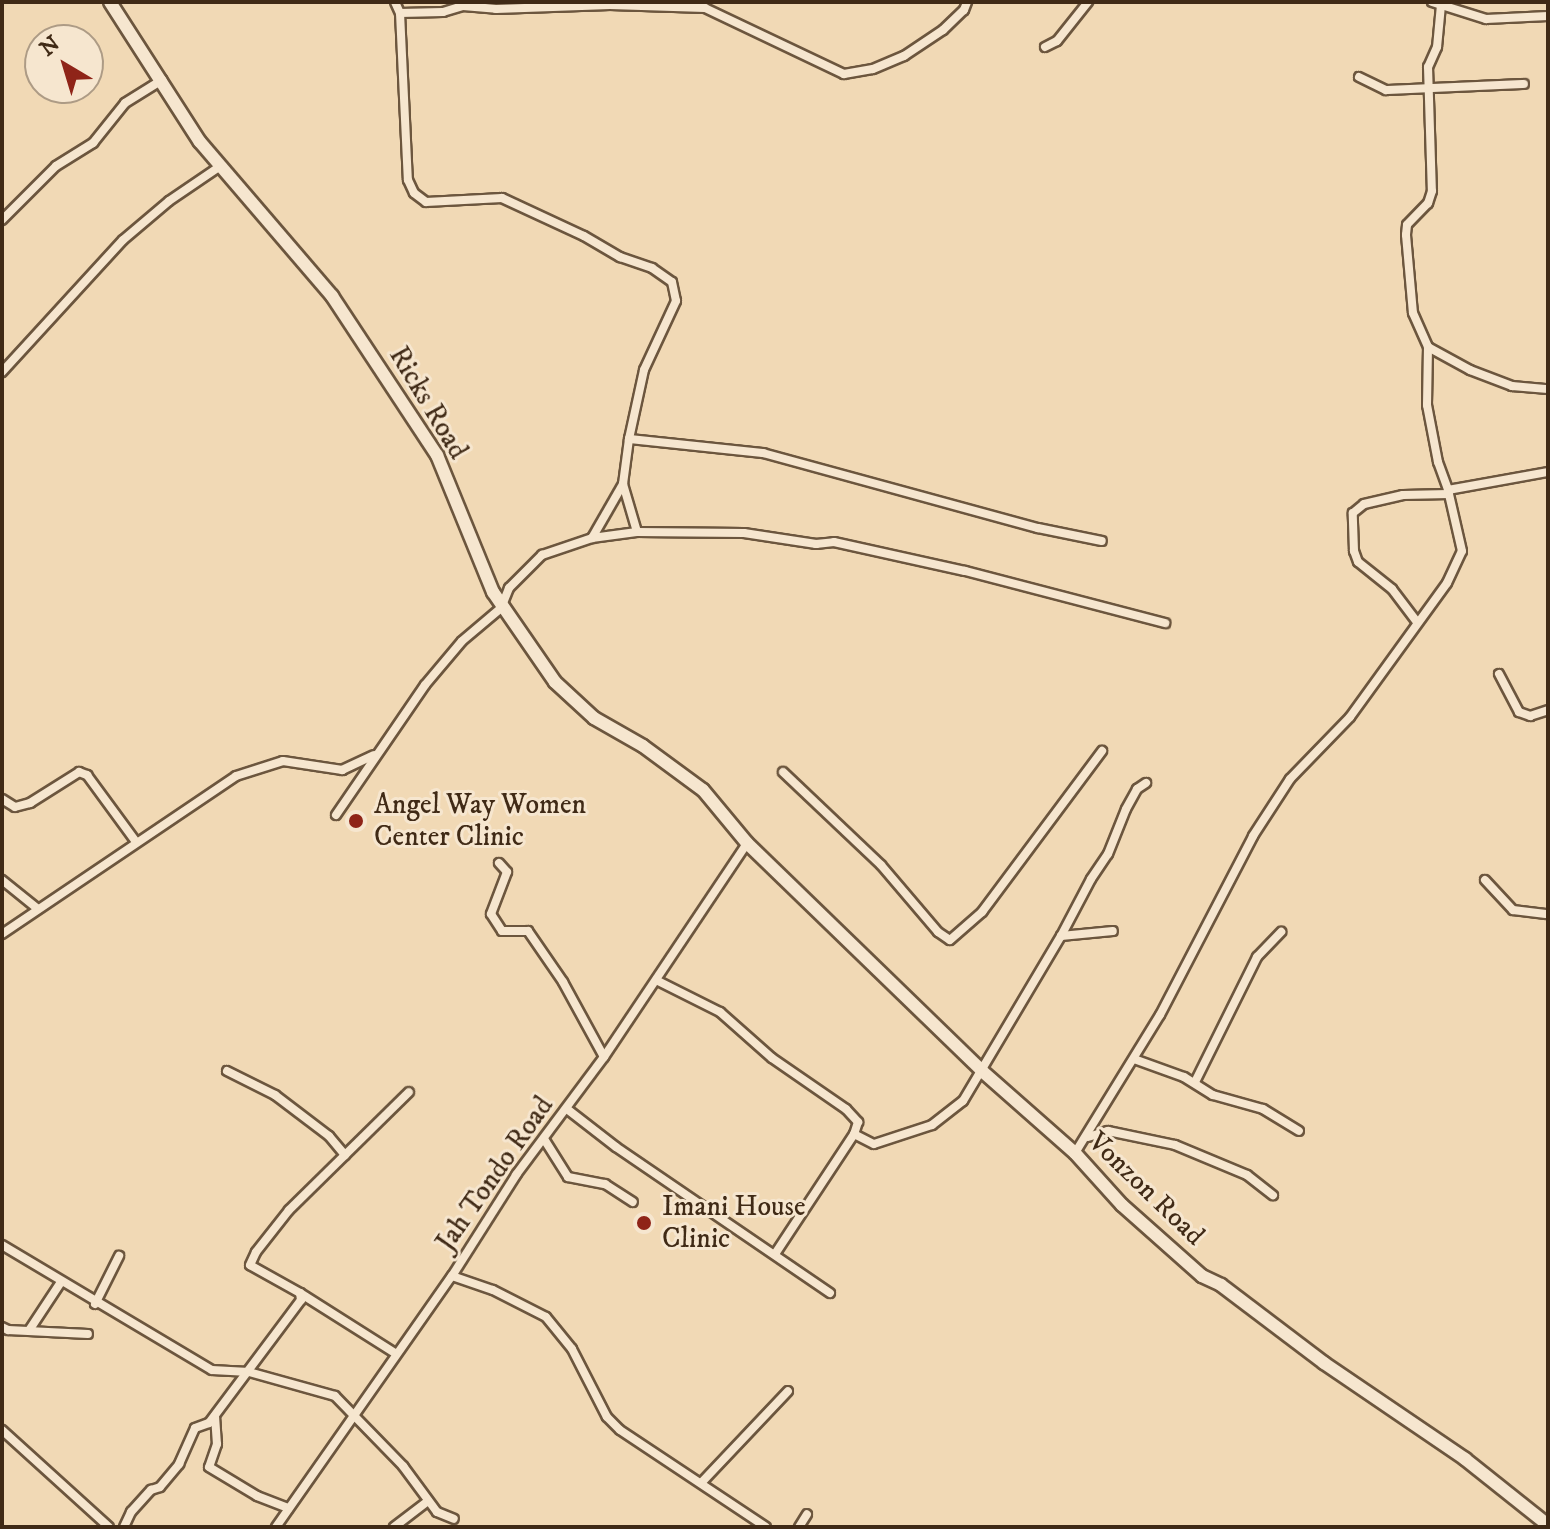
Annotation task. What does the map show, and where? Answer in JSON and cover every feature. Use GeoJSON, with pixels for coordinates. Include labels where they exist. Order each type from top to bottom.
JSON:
{"type":"FeatureCollection","features":[{"type":"Feature","properties":{"kind":"street","name":"Ricks Road"},"geometry":{"type":"LineString","coordinates":[[110,2],[163,80],[200,142],[332,296],[437,455],[463,525],[501,608],[555,682],[594,718],[643,746],[703,790],[747,843]]}},
{"type":"Feature","properties":{"kind":"street"},"geometry":{"type":"LineString","coordinates":[[395,2],[400,13],[408,180],[414,193],[426,202],[502,198],[584,236],[620,257],[652,268],[672,282],[676,301],[644,370],[623,484],[592,538]]}},
{"type":"Feature","properties":{"kind":"street"},"geometry":{"type":"LineString","coordinates":[[400,13],[443,12],[463,6],[496,9],[610,5],[705,8],[844,74],[873,69],[904,56],[943,30],[964,10],[967,2]]}},
{"type":"Feature","properties":{"kind":"street"},"geometry":{"type":"LineString","coordinates":[[1045,47],[1057,41],[1088,2]]}},
{"type":"Feature","properties":{"kind":"street"},"geometry":{"type":"LineString","coordinates":[[1075,1153],[1134,1059],[1253,836],[1290,779],[1350,717],[1447,583],[1462,551],[1427,405],[1428,347],[1413,313],[1406,235],[1407,225],[1428,203],[1432,191],[1428,67],[1437,47],[1437,3],[1486,19],[1548,16]]}},
{"type":"Feature","properties":{"kind":"street"},"geometry":{"type":"LineString","coordinates":[[1359,77],[1386,90],[1524,84]]}},
{"type":"Feature","properties":{"kind":"street"},"geometry":{"type":"LineString","coordinates":[[2,220],[56,166],[93,143],[125,103],[163,80]]}},
{"type":"Feature","properties":{"kind":"street"},"geometry":{"type":"LineString","coordinates":[[2,372],[123,240],[169,201],[219,167]]}},
{"type":"Feature","properties":{"kind":"street"},"geometry":{"type":"LineString","coordinates":[[1428,347],[1470,370],[1512,386],[1548,389]]}},
{"type":"Feature","properties":{"kind":"street"},"geometry":{"type":"LineString","coordinates":[[629,439],[763,453],[1038,528],[1102,541]]}},
{"type":"Feature","properties":{"kind":"street"},"geometry":{"type":"LineString","coordinates":[[1417,622],[1398,596],[1358,562],[1354,551],[1353,513],[1364,504],[1403,495],[1448,492],[1548,472]]}},
{"type":"Feature","properties":{"kind":"street"},"geometry":{"type":"LineString","coordinates":[[623,484],[637,532]]}},
{"type":"Feature","properties":{"kind":"street"},"geometry":{"type":"LineString","coordinates":[[336,815],[374,755],[425,685],[462,641],[501,608],[509,588],[542,555],[592,538],[637,532],[683,535],[744,533],[865,547],[1165,623]]}},
{"type":"Feature","properties":{"kind":"street"},"geometry":{"type":"LineString","coordinates":[[1499,674],[1519,712],[1530,716],[1548,710]]}},
{"type":"Feature","properties":{"kind":"street"},"geometry":{"type":"LineString","coordinates":[[783,772],[881,865],[938,932],[950,940],[982,912],[1102,751]]}},
{"type":"Feature","properties":{"kind":"street"},"geometry":{"type":"LineString","coordinates":[[2,934],[236,776],[283,761],[342,770],[374,755]]}},
{"type":"Feature","properties":{"kind":"street"},"geometry":{"type":"LineString","coordinates":[[2,799],[15,807],[30,803],[79,772],[87,775],[136,842]]}},
{"type":"Feature","properties":{"kind":"street"},"geometry":{"type":"LineString","coordinates":[[854,1134],[874,1144],[932,1125],[963,1101],[1108,854],[1137,789],[1146,783]]}},
{"type":"Feature","properties":{"kind":"street","name":"Jah Tondo Road"},"geometry":{"type":"LineString","coordinates":[[276,1527],[395,1353],[452,1276],[516,1175],[604,1057],[747,843]]}},
{"type":"Feature","properties":{"kind":"street","name":"Vonzon Road"},"geometry":{"type":"LineString","coordinates":[[747,843],[982,1071],[1075,1153],[1122,1205],[1202,1276],[1221,1285],[1324,1363],[1465,1459],[1548,1525]]}},
{"type":"Feature","properties":{"kind":"street"},"geometry":{"type":"LineString","coordinates":[[499,863],[507,872],[491,914],[502,931],[528,931],[563,982],[604,1057]]}},
{"type":"Feature","properties":{"kind":"street"},"geometry":{"type":"LineString","coordinates":[[2,880],[38,909]]}},
{"type":"Feature","properties":{"kind":"street"},"geometry":{"type":"LineString","coordinates":[[1485,880],[1513,910],[1548,914]]}},
{"type":"Feature","properties":{"kind":"street"},"geometry":{"type":"LineString","coordinates":[[1061,936],[1113,931]]}},
{"type":"Feature","properties":{"kind":"street"},"geometry":{"type":"LineString","coordinates":[[1195,1082],[1257,957],[1281,932]]}},
{"type":"Feature","properties":{"kind":"street"},"geometry":{"type":"LineString","coordinates":[[656,980],[720,1012],[772,1058],[846,1109],[858,1122],[854,1134],[775,1254]]}},
{"type":"Feature","properties":{"kind":"street"},"geometry":{"type":"LineString","coordinates":[[1134,1059],[1195,1082],[1213,1095],[1263,1109],[1299,1131]]}},
{"type":"Feature","properties":{"kind":"street"},"geometry":{"type":"LineString","coordinates":[[227,1071],[275,1095],[329,1136],[345,1155]]}},
{"type":"Feature","properties":{"kind":"street"},"geometry":{"type":"LineString","coordinates":[[395,1353],[250,1265],[289,1210],[409,1092]]}},
{"type":"Feature","properties":{"kind":"street"},"geometry":{"type":"LineString","coordinates":[[567,1109],[616,1147],[830,1293]]}},
{"type":"Feature","properties":{"kind":"street"},"geometry":{"type":"LineString","coordinates":[[1087,1137],[1108,1131],[1175,1145],[1247,1175],[1273,1195]]}},
{"type":"Feature","properties":{"kind":"street"},"geometry":{"type":"LineString","coordinates":[[544,1139],[568,1177],[605,1184],[633,1202]]}},
{"type":"Feature","properties":{"kind":"street"},"geometry":{"type":"LineString","coordinates":[[2,1245],[95,1304],[212,1370],[249,1372],[335,1396],[355,1412],[403,1466],[437,1512],[454,1519]]}},
{"type":"Feature","properties":{"kind":"street"},"geometry":{"type":"LineString","coordinates":[[95,1304],[119,1256]]}},
{"type":"Feature","properties":{"kind":"street"},"geometry":{"type":"LineString","coordinates":[[452,1276],[493,1290],[546,1317],[572,1349],[607,1417],[620,1430],[766,1527]]}},
{"type":"Feature","properties":{"kind":"street"},"geometry":{"type":"LineString","coordinates":[[30,1329],[61,1282]]}},
{"type":"Feature","properties":{"kind":"street"},"geometry":{"type":"LineString","coordinates":[[124,1527],[131,1512],[151,1490],[160,1487],[179,1464],[195,1428],[209,1423],[249,1372],[301,1300],[300,1293]]}},
{"type":"Feature","properties":{"kind":"street"},"geometry":{"type":"LineString","coordinates":[[2,1327],[8,1330],[88,1334]]}},
{"type":"Feature","properties":{"kind":"street"},"geometry":{"type":"LineString","coordinates":[[702,1482],[788,1391]]}},
{"type":"Feature","properties":{"kind":"street"},"geometry":{"type":"LineString","coordinates":[[215,1416],[217,1444],[209,1467],[257,1496],[289,1508]]}},
{"type":"Feature","properties":{"kind":"street"},"geometry":{"type":"LineString","coordinates":[[2,1430],[109,1527]]}},
{"type":"Feature","properties":{"kind":"street"},"geometry":{"type":"LineString","coordinates":[[394,1527],[428,1501]]}},
{"type":"Feature","properties":{"kind":"street"},"geometry":{"type":"LineString","coordinates":[[799,1527],[807,1514]]}},
{"type":"Feature","properties":{"kind":"place","name":"Angel Way Women Center Clinic"},"geometry":{"type":"Point","coordinates":[356,821]}},
{"type":"Feature","properties":{"kind":"place","name":"Imani House Clinic"},"geometry":{"type":"Point","coordinates":[644,1223]}}]}
